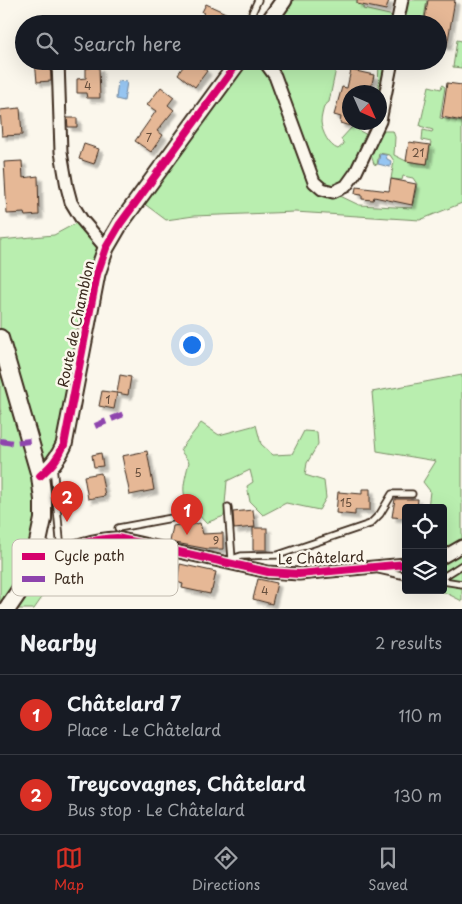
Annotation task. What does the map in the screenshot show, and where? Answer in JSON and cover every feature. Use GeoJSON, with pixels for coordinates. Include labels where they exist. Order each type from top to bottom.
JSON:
{"type":"FeatureCollection","features":[{"type":"Feature","properties":{"kind":"main road"},"geometry":{"type":"LineString","coordinates":[[0,338],[40,476],[43,519],[39,539]]}},
{"type":"Feature","properties":{"kind":"main road"},"geometry":{"type":"LineString","coordinates":[[7,609],[16,596]]}},
{"type":"Feature","properties":{"kind":"street"},"geometry":{"type":"LineString","coordinates":[[273,15],[284,0]]}},
{"type":"Feature","properties":{"kind":"street"},"geometry":{"type":"LineString","coordinates":[[399,15],[402,0]]}},
{"type":"Feature","properties":{"kind":"street"},"geometry":{"type":"LineString","coordinates":[[58,70],[61,152],[71,202],[82,220],[106,248]]}},
{"type":"Feature","properties":{"kind":"street","name":"Route de Chamblon"},"geometry":{"type":"LineString","coordinates":[[40,476],[53,465],[64,445],[89,310],[97,274],[106,248],[120,224],[229,70]]}},
{"type":"Feature","properties":{"kind":"street"},"geometry":{"type":"LineString","coordinates":[[271,70],[275,76],[314,182],[322,189],[333,192],[346,186],[356,172],[373,138],[380,121],[390,70]]}},
{"type":"Feature","properties":{"kind":"street","name":"Le Châtelard"},"geometry":{"type":"LineString","coordinates":[[109,539],[122,539]]}},
{"type":"Feature","properties":{"kind":"street"},"geometry":{"type":"LineString","coordinates":[[447,555],[462,546]]}},
{"type":"Feature","properties":{"kind":"street","name":"Le Châtelard"},"geometry":{"type":"LineString","coordinates":[[178,550],[230,561],[268,572],[299,574],[402,564]]}},
{"type":"Feature","properties":{"kind":"lane"},"geometry":{"type":"LineString","coordinates":[[250,15],[258,0]]}},
{"type":"Feature","properties":{"kind":"lane"},"geometry":{"type":"LineString","coordinates":[[53,465],[60,539]]}},
{"type":"Feature","properties":{"kind":"lane"},"geometry":{"type":"LineString","coordinates":[[228,508],[230,561],[241,556],[278,555],[370,524],[380,514],[392,494],[412,494]]}},
{"type":"Feature","properties":{"kind":"lane"},"geometry":{"type":"LineString","coordinates":[[118,528],[172,518]]}},
{"type":"Feature","properties":{"kind":"lane"},"geometry":{"type":"LineString","coordinates":[[447,574],[462,565]]}},
{"type":"Feature","properties":{"kind":"lane"},"geometry":{"type":"LineString","coordinates":[[372,568],[402,575]]}},
{"type":"Feature","properties":{"kind":"lane"},"geometry":{"type":"LineString","coordinates":[[447,582],[462,584]]}},
{"type":"Feature","properties":{"kind":"green space"},"geometry":{"type":"Polygon","coordinates":[[[284,0],[364,0],[363,9],[389,15],[273,15],[284,0]]]}},
{"type":"Feature","properties":{"kind":"green space"},"geometry":{"type":"Polygon","coordinates":[[[408,0],[427,0],[424,15],[405,15],[408,0]]]}},
{"type":"Feature","properties":{"kind":"green space"},"geometry":{"type":"Polygon","coordinates":[[[457,40],[462,41],[462,68],[453,67],[457,40]]]}},
{"type":"Feature","properties":{"kind":"green space"},"geometry":{"type":"Polygon","coordinates":[[[232,70],[336,70],[329,102],[324,106],[321,122],[326,138],[338,149],[344,144],[341,139],[349,130],[358,130],[373,138],[366,152],[334,193],[359,205],[412,208],[417,184],[413,178],[403,176],[402,180],[391,179],[394,161],[390,155],[379,153],[377,165],[374,164],[371,155],[383,131],[393,131],[395,137],[394,155],[406,161],[427,164],[431,142],[422,140],[423,130],[432,132],[433,130],[420,126],[429,86],[441,89],[442,85],[445,87],[440,118],[462,122],[462,203],[420,220],[295,212],[194,216],[166,220],[138,199],[232,70]]]}},
{"type":"Feature","properties":{"kind":"green space"},"geometry":{"type":"Polygon","coordinates":[[[379,70],[390,70],[387,91],[387,85],[378,85],[379,70]]]}},
{"type":"Feature","properties":{"kind":"green space"},"geometry":{"type":"Polygon","coordinates":[[[82,220],[106,248],[64,445],[40,476],[36,539],[12,539],[12,596],[43,596],[34,609],[0,609],[0,240],[54,235],[82,220]]]}},
{"type":"Feature","properties":{"kind":"green space"},"geometry":{"type":"Polygon","coordinates":[[[462,375],[462,601],[447,594],[447,504],[428,504],[430,491],[423,482],[436,461],[377,451],[372,392],[462,375]]]}},
{"type":"Feature","properties":{"kind":"green space"},"geometry":{"type":"Polygon","coordinates":[[[201,423],[219,435],[256,425],[261,444],[273,455],[292,454],[304,431],[317,432],[318,444],[307,463],[305,475],[324,481],[326,498],[319,510],[286,503],[263,515],[250,502],[247,486],[253,482],[250,470],[227,481],[224,516],[206,523],[185,496],[184,483],[189,462],[180,450],[201,423]]]}},
{"type":"Feature","properties":{"kind":"water"},"geometry":{"type":"Polygon","coordinates":[[[118,81],[127,82],[124,101],[116,99],[118,81]]]}},
{"type":"Feature","properties":{"kind":"water"},"geometry":{"type":"Polygon","coordinates":[[[380,154],[386,155],[387,159],[391,161],[390,167],[378,164],[380,154]]]}},
{"type":"Feature","properties":{"kind":"building"},"geometry":{"type":"Polygon","coordinates":[[[357,0],[389,0],[386,10],[357,4],[357,0]]]}},
{"type":"Feature","properties":{"kind":"building"},"geometry":{"type":"Polygon","coordinates":[[[428,0],[455,0],[447,46],[447,15],[426,15],[428,0]]]}},
{"type":"Feature","properties":{"kind":"building"},"geometry":{"type":"Polygon","coordinates":[[[206,4],[230,15],[203,15],[204,13],[202,12],[206,4]]]}},
{"type":"Feature","properties":{"kind":"building"},"geometry":{"type":"Polygon","coordinates":[[[36,70],[50,70],[51,81],[37,82],[36,70]]]}},
{"type":"Feature","properties":{"kind":"building"},"geometry":{"type":"Polygon","coordinates":[[[86,70],[99,70],[100,98],[87,98],[86,93],[77,93],[77,79],[86,78],[86,70]]]}},
{"type":"Feature","properties":{"kind":"building"},"geometry":{"type":"Polygon","coordinates":[[[181,70],[207,71],[195,87],[178,74],[181,70]]]}},
{"type":"Feature","properties":{"kind":"building"},"geometry":{"type":"Polygon","coordinates":[[[351,70],[374,75],[372,85],[348,85],[351,70]]]}},
{"type":"Feature","properties":{"kind":"building"},"geometry":{"type":"Polygon","coordinates":[[[447,83],[462,85],[462,121],[442,117],[447,83]]]}},
{"type":"Feature","properties":{"kind":"building"},"geometry":{"type":"Polygon","coordinates":[[[161,87],[174,97],[168,105],[174,110],[157,131],[163,135],[151,152],[135,141],[156,111],[147,105],[161,87]]]}},
{"type":"Feature","properties":{"kind":"building"},"geometry":{"type":"Polygon","coordinates":[[[342,87],[342,124],[340,123],[341,117],[334,115],[342,87]]]}},
{"type":"Feature","properties":{"kind":"building"},"geometry":{"type":"Polygon","coordinates":[[[20,108],[22,135],[2,136],[0,110],[20,108]]]}},
{"type":"Feature","properties":{"kind":"building"},"geometry":{"type":"Polygon","coordinates":[[[67,118],[77,118],[77,127],[68,127],[67,118]]]}},
{"type":"Feature","properties":{"kind":"building"},"geometry":{"type":"Polygon","coordinates":[[[409,142],[430,145],[427,164],[406,161],[409,142]]]}},
{"type":"Feature","properties":{"kind":"building"},"geometry":{"type":"Polygon","coordinates":[[[84,144],[99,149],[94,164],[79,159],[84,144]]]}},
{"type":"Feature","properties":{"kind":"building"},"geometry":{"type":"Polygon","coordinates":[[[22,161],[23,178],[38,176],[39,215],[25,216],[24,213],[7,214],[4,162],[22,161]]]}},
{"type":"Feature","properties":{"kind":"building"},"geometry":{"type":"Polygon","coordinates":[[[391,179],[416,184],[412,205],[374,197],[373,200],[362,199],[362,195],[355,194],[356,187],[389,191],[391,179]]]}},
{"type":"Feature","properties":{"kind":"building"},"geometry":{"type":"Polygon","coordinates":[[[120,375],[131,377],[128,395],[117,393],[120,375]]]}},
{"type":"Feature","properties":{"kind":"building"},"geometry":{"type":"Polygon","coordinates":[[[102,391],[117,393],[114,409],[99,406],[102,391]]]}},
{"type":"Feature","properties":{"kind":"building"},"geometry":{"type":"Polygon","coordinates":[[[147,451],[154,490],[130,495],[122,456],[147,451]]]}},
{"type":"Feature","properties":{"kind":"building"},"geometry":{"type":"Polygon","coordinates":[[[101,453],[103,466],[94,467],[92,455],[101,453]]]}},
{"type":"Feature","properties":{"kind":"building"},"geometry":{"type":"Polygon","coordinates":[[[101,473],[105,496],[88,499],[84,476],[101,473]]]}},
{"type":"Feature","properties":{"kind":"building"},"geometry":{"type":"Polygon","coordinates":[[[362,489],[370,489],[370,510],[355,510],[355,515],[336,513],[338,492],[362,494],[362,489]]]}},
{"type":"Feature","properties":{"kind":"building"},"geometry":{"type":"Polygon","coordinates":[[[395,499],[418,499],[417,504],[402,504],[402,518],[392,517],[395,499]]]}},
{"type":"Feature","properties":{"kind":"building"},"geometry":{"type":"Polygon","coordinates":[[[253,510],[255,527],[234,529],[233,512],[253,510]]]}},
{"type":"Feature","properties":{"kind":"building"},"geometry":{"type":"Polygon","coordinates":[[[200,523],[203,534],[223,533],[223,549],[208,549],[178,543],[178,539],[171,539],[173,526],[200,523]]]}},
{"type":"Feature","properties":{"kind":"building"},"geometry":{"type":"Polygon","coordinates":[[[253,528],[267,528],[267,550],[253,550],[253,528]]]}},
{"type":"Feature","properties":{"kind":"building"},"geometry":{"type":"Polygon","coordinates":[[[180,564],[216,572],[210,594],[182,588],[183,584],[178,582],[180,564]]]}},
{"type":"Feature","properties":{"kind":"building"},"geometry":{"type":"Polygon","coordinates":[[[258,579],[277,583],[272,604],[253,599],[258,579]]]}},
{"type":"Feature","properties":{"kind":"marked path"},"geometry":{"type":"LineString","coordinates":[[95,426],[126,413]]}},
{"type":"Feature","properties":{"kind":"marked path"},"geometry":{"type":"LineString","coordinates":[[0,441],[13,443],[30,441]]}},
{"type":"Feature","properties":{"kind":"cycle path"},"geometry":{"type":"LineString","coordinates":[[40,476],[54,462],[64,445],[97,274],[106,248],[120,224],[232,70]]}},
{"type":"Feature","properties":{"kind":"cycle path"},"geometry":{"type":"LineString","coordinates":[[106,539],[121,539]]}},
{"type":"Feature","properties":{"kind":"cycle path"},"geometry":{"type":"LineString","coordinates":[[178,552],[268,572],[299,574],[402,564]]}},
{"type":"Feature","properties":{"kind":"place","name":"Treycovagnes, Châtelard"},"geometry":{"type":"Point","coordinates":[67,522]}},
{"type":"Feature","properties":{"kind":"place","name":"Châtelard 7"},"geometry":{"type":"Point","coordinates":[187,535]}}]}
